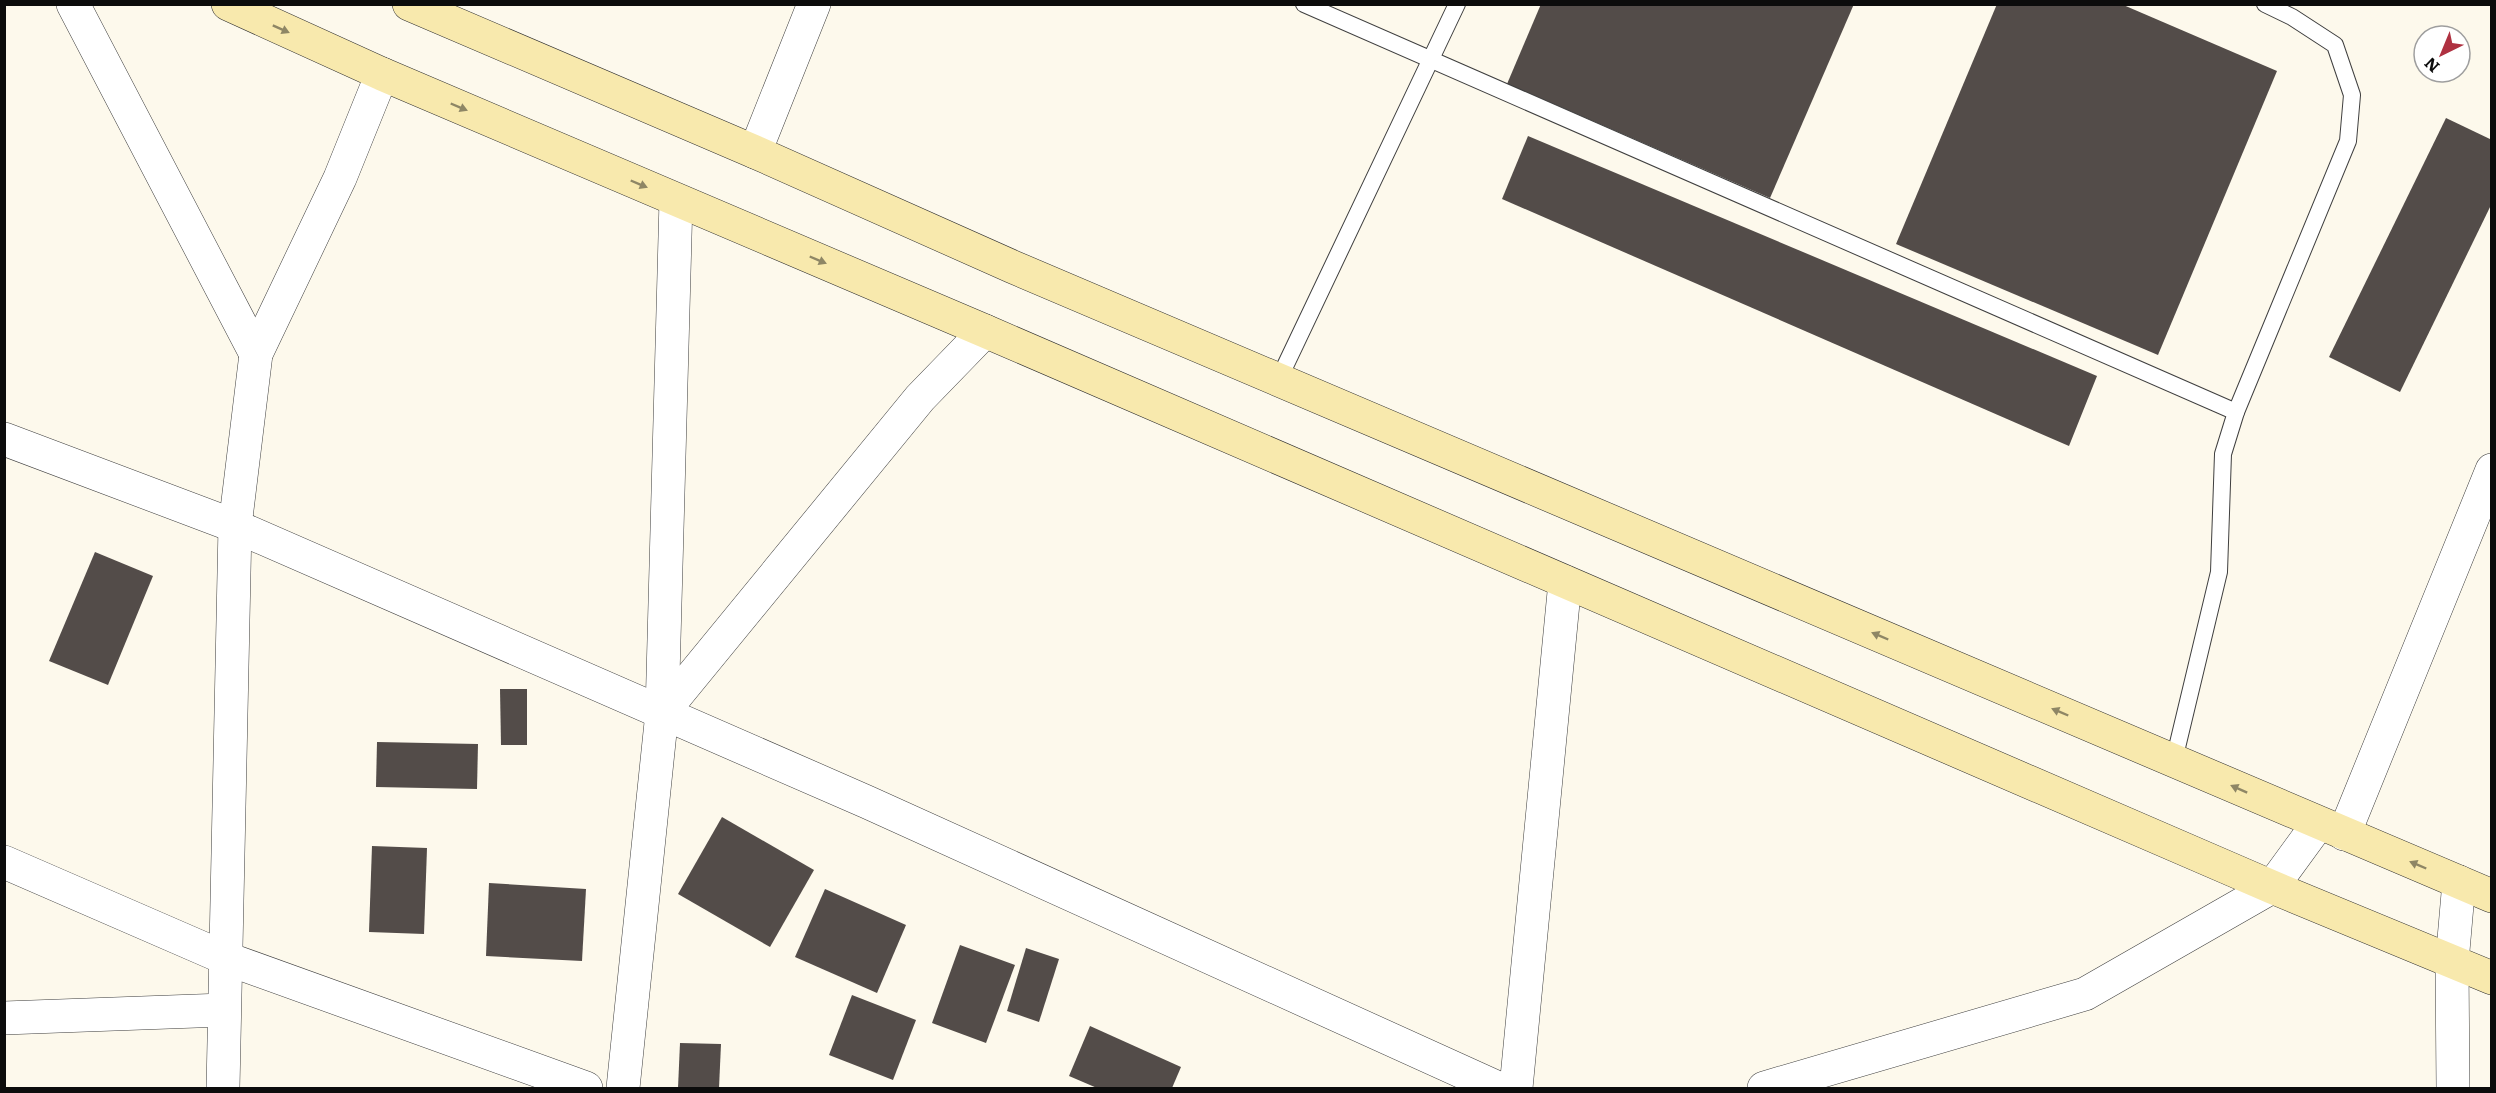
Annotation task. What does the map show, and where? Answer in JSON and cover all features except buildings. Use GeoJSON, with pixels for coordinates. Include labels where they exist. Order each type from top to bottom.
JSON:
{"type":"FeatureCollection","features":[{"type":"Feature","properties":{"kind":"main road"},"geometry":{"type":"LineString","coordinates":[[228,4],[382,74],[985,331],[2272,887],[2492,978]]}},
{"type":"Feature","properties":{"kind":"main road"},"geometry":{"type":"LineString","coordinates":[[409,4],[755,152],[1013,267],[1278,381],[2492,896]]}},
{"type":"Feature","properties":{"kind":"street"},"geometry":{"type":"LineString","coordinates":[[73,4],[256,354]]}},
{"type":"Feature","properties":{"kind":"street"},"geometry":{"type":"LineString","coordinates":[[755,152],[814,4]]}},
{"type":"Feature","properties":{"kind":"street"},"geometry":{"type":"LineString","coordinates":[[223,1089],[235,526],[256,354],[340,178],[382,74]]}},
{"type":"Feature","properties":{"kind":"street"},"geometry":{"type":"LineString","coordinates":[[623,1089],[662,713],[676,200]]}},
{"type":"Feature","properties":{"kind":"street"},"geometry":{"type":"LineString","coordinates":[[662,713],[920,398],[985,331]]}},
{"type":"Feature","properties":{"kind":"street"},"geometry":{"type":"LineString","coordinates":[[4,439],[235,526],[867,802],[1498,1089]]}},
{"type":"Feature","properties":{"kind":"street"},"geometry":{"type":"LineString","coordinates":[[1764,1089],[2085,994],[2272,887],[2331,829],[2492,470]]}},
{"type":"Feature","properties":{"kind":"street"},"geometry":{"type":"LineString","coordinates":[[1516,1089],[1565,582]]}},
{"type":"Feature","properties":{"kind":"street"},"geometry":{"type":"LineString","coordinates":[[4,862],[225,958],[586,1089]]}},
{"type":"Feature","properties":{"kind":"street"},"geometry":{"type":"LineString","coordinates":[[2453,1089],[2452,962],[2459,882]]}},
{"type":"Feature","properties":{"kind":"street"},"geometry":{"type":"LineString","coordinates":[[4,1018],[224,1010]]}},
{"type":"Feature","properties":{"kind":"lane"},"geometry":{"type":"LineString","coordinates":[[1304,4],[2236,412]]}},
{"type":"Feature","properties":{"kind":"lane"},"geometry":{"type":"LineString","coordinates":[[1278,381],[1432,60],[1456,4]]}},
{"type":"Feature","properties":{"kind":"lane"},"geometry":{"type":"LineString","coordinates":[[2174,760],[2219,572],[2223,453],[2236,412],[2348,141],[2352,95],[2335,45],[2292,17],[2265,4]]}}]}
